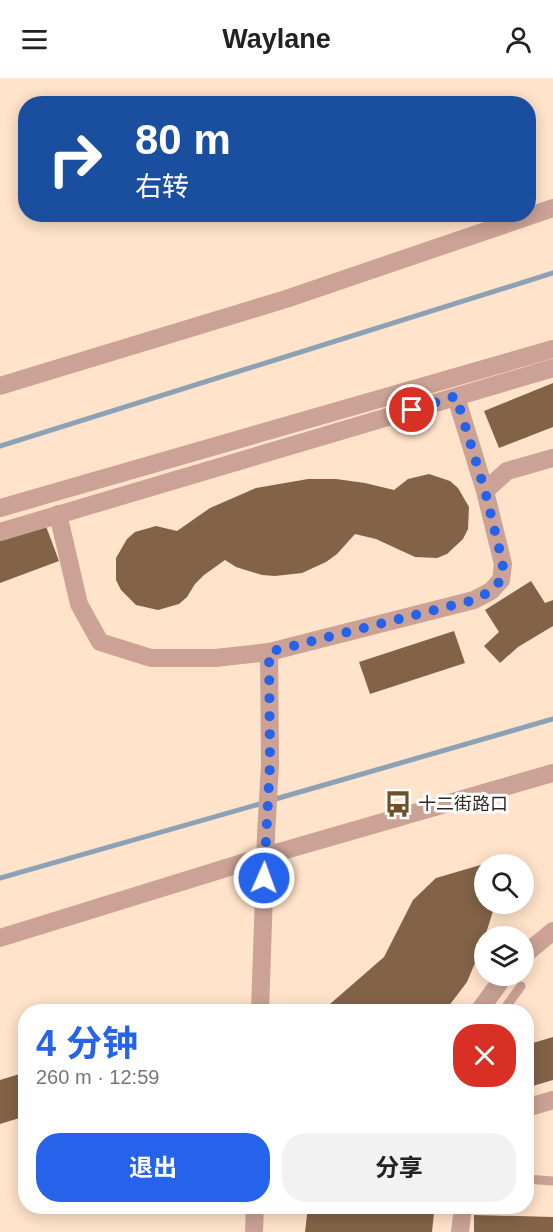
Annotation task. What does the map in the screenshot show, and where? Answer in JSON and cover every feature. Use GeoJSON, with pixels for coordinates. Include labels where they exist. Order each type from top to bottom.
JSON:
{"type":"FeatureCollection","features":[{"type":"Feature","properties":{"kind":"street"},"geometry":{"type":"LineString","coordinates":[[536,214],[553,208]]}},
{"type":"Feature","properties":{"kind":"street"},"geometry":{"type":"LineString","coordinates":[[0,386],[286,299],[512,222]]}},
{"type":"Feature","properties":{"kind":"street"},"geometry":{"type":"LineString","coordinates":[[0,508],[553,349]]}},
{"type":"Feature","properties":{"kind":"street"},"geometry":{"type":"LineString","coordinates":[[0,532],[553,368]]}},
{"type":"Feature","properties":{"kind":"street"},"geometry":{"type":"LineString","coordinates":[[58,514],[79,604],[100,642],[151,658],[215,658],[269,652],[474,600],[491,591],[501,580],[503,564],[485,491],[456,396]]}},
{"type":"Feature","properties":{"kind":"street"},"geometry":{"type":"LineString","coordinates":[[485,491],[507,471],[553,458]]}},
{"type":"Feature","properties":{"kind":"street"},"geometry":{"type":"LineString","coordinates":[[261,1004],[270,764],[269,652]]}},
{"type":"Feature","properties":{"kind":"street"},"geometry":{"type":"LineString","coordinates":[[0,938],[265,856],[553,772]]}},
{"type":"Feature","properties":{"kind":"street"},"geometry":{"type":"LineString","coordinates":[[534,947],[553,931]]}},
{"type":"Feature","properties":{"kind":"street"},"geometry":{"type":"LineString","coordinates":[[484,1004],[497,986]]}},
{"type":"Feature","properties":{"kind":"street"},"geometry":{"type":"LineString","coordinates":[[534,1106],[553,1100]]}},
{"type":"Feature","properties":{"kind":"street"},"geometry":{"type":"LineString","coordinates":[[254,1232],[255,1214]]}},
{"type":"Feature","properties":{"kind":"street"},"geometry":{"type":"LineString","coordinates":[[460,1232],[462,1214]]}},
{"type":"Feature","properties":{"kind":"lane"},"geometry":{"type":"LineString","coordinates":[[508,1004],[521,986]]}},
{"type":"Feature","properties":{"kind":"lane"},"geometry":{"type":"LineString","coordinates":[[534,1180],[553,1181]]}},
{"type":"Feature","properties":{"kind":"building"},"geometry":{"type":"Polygon","coordinates":[[[553,383],[553,427],[499,448],[484,411],[553,383]]]}},
{"type":"Feature","properties":{"kind":"building"},"geometry":{"type":"Polygon","coordinates":[[[429,474],[450,481],[458,488],[469,507],[468,529],[463,539],[447,554],[437,558],[415,557],[376,539],[355,534],[337,554],[302,573],[262,575],[236,567],[225,560],[204,575],[179,604],[158,610],[136,605],[121,590],[116,580],[116,558],[127,539],[135,532],[156,526],[177,531],[210,508],[256,488],[308,479],[336,479],[394,490],[408,479],[429,474]]]}},
{"type":"Feature","properties":{"kind":"building"},"geometry":{"type":"Polygon","coordinates":[[[44,521],[59,561],[0,583],[0,538],[44,521]]]}},
{"type":"Feature","properties":{"kind":"building"},"geometry":{"type":"Polygon","coordinates":[[[531,581],[545,603],[553,600],[553,626],[518,647],[500,663],[484,646],[499,632],[485,610],[531,581]]]}},
{"type":"Feature","properties":{"kind":"building"},"geometry":{"type":"Polygon","coordinates":[[[454,631],[465,663],[370,694],[359,662],[454,631]]]}},
{"type":"Feature","properties":{"kind":"building"},"geometry":{"type":"Polygon","coordinates":[[[474,867],[474,914],[492,914],[488,926],[474,926],[474,965],[467,982],[450,1004],[330,1004],[384,957],[413,900],[436,878],[474,867]]]}},
{"type":"Feature","properties":{"kind":"building"},"geometry":{"type":"Polygon","coordinates":[[[553,1037],[553,1080],[534,1086],[534,1043],[553,1037]]]}},
{"type":"Feature","properties":{"kind":"building"},"geometry":{"type":"Polygon","coordinates":[[[18,1074],[18,1118],[0,1124],[0,1080],[18,1074]]]}},
{"type":"Feature","properties":{"kind":"building"},"geometry":{"type":"Polygon","coordinates":[[[307,1214],[434,1214],[432,1232],[305,1232],[307,1214]]]}},
{"type":"Feature","properties":{"kind":"building"},"geometry":{"type":"Polygon","coordinates":[[[474,1215],[553,1217],[553,1232],[474,1232],[474,1215]]]}},
{"type":"Feature","properties":{"kind":"waterway"},"geometry":{"type":"LineString","coordinates":[[0,446],[553,273]]}},
{"type":"Feature","properties":{"kind":"waterway"},"geometry":{"type":"LineString","coordinates":[[272,800],[553,719]]}},
{"type":"Feature","properties":{"kind":"waterway"},"geometry":{"type":"LineString","coordinates":[[0,878],[263,803]]}},
{"type":"Feature","properties":{"kind":"place","name":"十二街路口"},"geometry":{"type":"Point","coordinates":[398,804]}},
{"type":"Feature","properties":{"kind":"route"},"geometry":{"type":"LineString","coordinates":[[264,878],[270,764],[269,652],[474,600],[491,591],[501,580],[503,564],[485,491],[456,396],[412,410]]}}]}
